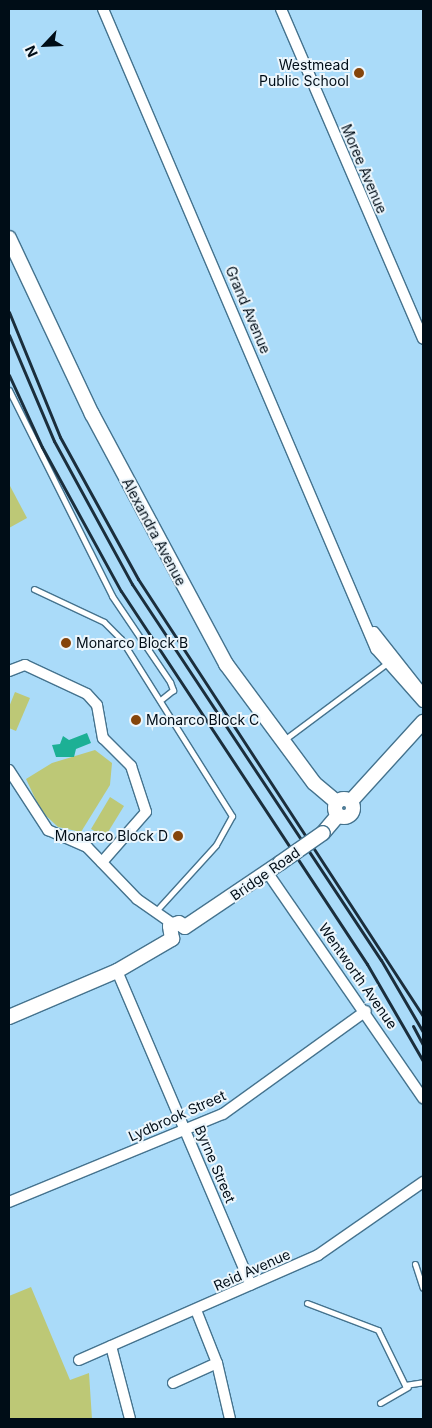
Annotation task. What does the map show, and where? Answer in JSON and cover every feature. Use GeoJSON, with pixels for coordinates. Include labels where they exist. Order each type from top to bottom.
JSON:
{"type":"FeatureCollection","features":[{"type":"Feature","properties":{"kind":"street","name":"Grand Avenue"},"geometry":{"type":"LineString","coordinates":[[103,9],[367,623],[386,664],[423,702]]}},
{"type":"Feature","properties":{"kind":"street","name":"Moree Avenue"},"geometry":{"type":"LineString","coordinates":[[281,9],[423,339]]}},
{"type":"Feature","properties":{"kind":"street","name":"Alexandra Avenue"},"geometry":{"type":"LineString","coordinates":[[9,238],[53,337],[209,632],[282,741],[314,783],[338,808]]}},
{"type":"Feature","properties":{"kind":"street","name":"Grand Avenue"},"geometry":{"type":"LineString","coordinates":[[367,623],[423,694]]}},
{"type":"Feature","properties":{"kind":"street"},"geometry":{"type":"LineString","coordinates":[[9,671],[25,665],[87,694],[96,705],[103,738],[131,766],[146,812],[102,862]]}},
{"type":"Feature","properties":{"kind":"street"},"geometry":{"type":"LineString","coordinates":[[338,808],[344,798],[351,801],[423,722]]}},
{"type":"Feature","properties":{"kind":"street"},"geometry":{"type":"LineString","coordinates":[[9,770],[40,822],[81,843],[137,898],[179,926]]}},
{"type":"Feature","properties":{"kind":"street","name":"Bridge Road"},"geometry":{"type":"LineString","coordinates":[[117,971],[172,939],[183,938],[179,926],[267,872],[323,833],[338,808]]}},
{"type":"Feature","properties":{"kind":"street","name":"Wentworth Avenue"},"geometry":{"type":"LineString","coordinates":[[267,872],[366,1011],[423,1098]]}},
{"type":"Feature","properties":{"kind":"street"},"geometry":{"type":"LineString","coordinates":[[9,1017],[117,971]]}},
{"type":"Feature","properties":{"kind":"street","name":"Byrne Street"},"geometry":{"type":"LineString","coordinates":[[117,971],[251,1285]]}},
{"type":"Feature","properties":{"kind":"street","name":"Lydbrook Street"},"geometry":{"type":"LineString","coordinates":[[9,1202],[185,1129],[243,1101],[366,1011]]}},
{"type":"Feature","properties":{"kind":"street","name":"Reid Avenue"},"geometry":{"type":"LineString","coordinates":[[79,1360],[318,1255],[423,1182]]}},
{"type":"Feature","properties":{"kind":"street"},"geometry":{"type":"LineString","coordinates":[[196,1310],[218,1363],[230,1419]]}},
{"type":"Feature","properties":{"kind":"street"},"geometry":{"type":"LineString","coordinates":[[111,1346],[130,1419]]}},
{"type":"Feature","properties":{"kind":"street"},"geometry":{"type":"LineString","coordinates":[[173,1383],[218,1363]]}},
{"type":"Feature","properties":{"kind":"lane"},"geometry":{"type":"LineString","coordinates":[[9,390],[112,596],[170,682],[173,690],[162,700]]}},
{"type":"Feature","properties":{"kind":"lane"},"geometry":{"type":"LineString","coordinates":[[34,589],[104,622],[121,639],[162,700],[232,816],[216,845],[156,911]]}},
{"type":"Feature","properties":{"kind":"lane"},"geometry":{"type":"LineString","coordinates":[[282,741],[386,664]]}},
{"type":"Feature","properties":{"kind":"lane"},"geometry":{"type":"LineString","coordinates":[[415,1264],[423,1288]]}},
{"type":"Feature","properties":{"kind":"lane"},"geometry":{"type":"LineString","coordinates":[[307,1303],[378,1330],[408,1387]]}},
{"type":"Feature","properties":{"kind":"lane"},"geometry":{"type":"LineString","coordinates":[[380,1403],[408,1387],[423,1382]]}},
{"type":"Feature","properties":{"kind":"shaded area"},"geometry":{"type":"Polygon","coordinates":[[[9,484],[27,518],[9,528],[9,484]]]}},
{"type":"Feature","properties":{"kind":"shaded area"},"geometry":{"type":"Polygon","coordinates":[[[15,692],[30,698],[16,731],[9,728],[9,707],[15,692]]]}},
{"type":"Feature","properties":{"kind":"shaded area"},"geometry":{"type":"Polygon","coordinates":[[[87,733],[91,743],[76,749],[74,757],[56,757],[52,745],[60,744],[63,736],[69,740],[87,733]]]}},
{"type":"Feature","properties":{"kind":"shaded area"},"geometry":{"type":"Polygon","coordinates":[[[95,750],[112,763],[110,785],[81,832],[58,827],[41,811],[26,779],[52,763],[95,750]]]}},
{"type":"Feature","properties":{"kind":"shaded area"},"geometry":{"type":"Polygon","coordinates":[[[110,797],[124,806],[105,837],[91,829],[110,797]]]}},
{"type":"Feature","properties":{"kind":"shaded area"},"geometry":{"type":"Polygon","coordinates":[[[31,1287],[70,1380],[89,1373],[92,1419],[9,1419],[9,1296],[31,1287]]]}},
{"type":"Feature","properties":{"kind":"railway"},"geometry":{"type":"LineString","coordinates":[[9,312],[60,437],[138,579],[423,1016]]}},
{"type":"Feature","properties":{"kind":"railway"},"geometry":{"type":"LineString","coordinates":[[9,335],[54,441],[132,584],[381,960],[423,1032]]}},
{"type":"Feature","properties":{"kind":"railway"},"geometry":{"type":"LineString","coordinates":[[9,375],[42,447],[121,591],[367,964],[423,1061]]}},
{"type":"Feature","properties":{"kind":"railway"},"geometry":{"type":"LineString","coordinates":[[413,1026],[423,1045]]}},
{"type":"Feature","properties":{"kind":"place","name":"Westmead Public School"},"geometry":{"type":"Point","coordinates":[359,73]}},
{"type":"Feature","properties":{"kind":"place","name":"Monarco Block B"},"geometry":{"type":"Point","coordinates":[66,643]}},
{"type":"Feature","properties":{"kind":"place","name":"Monarco Block C"},"geometry":{"type":"Point","coordinates":[136,720]}},
{"type":"Feature","properties":{"kind":"place","name":"Monarco Block D"},"geometry":{"type":"Point","coordinates":[178,836]}}]}
